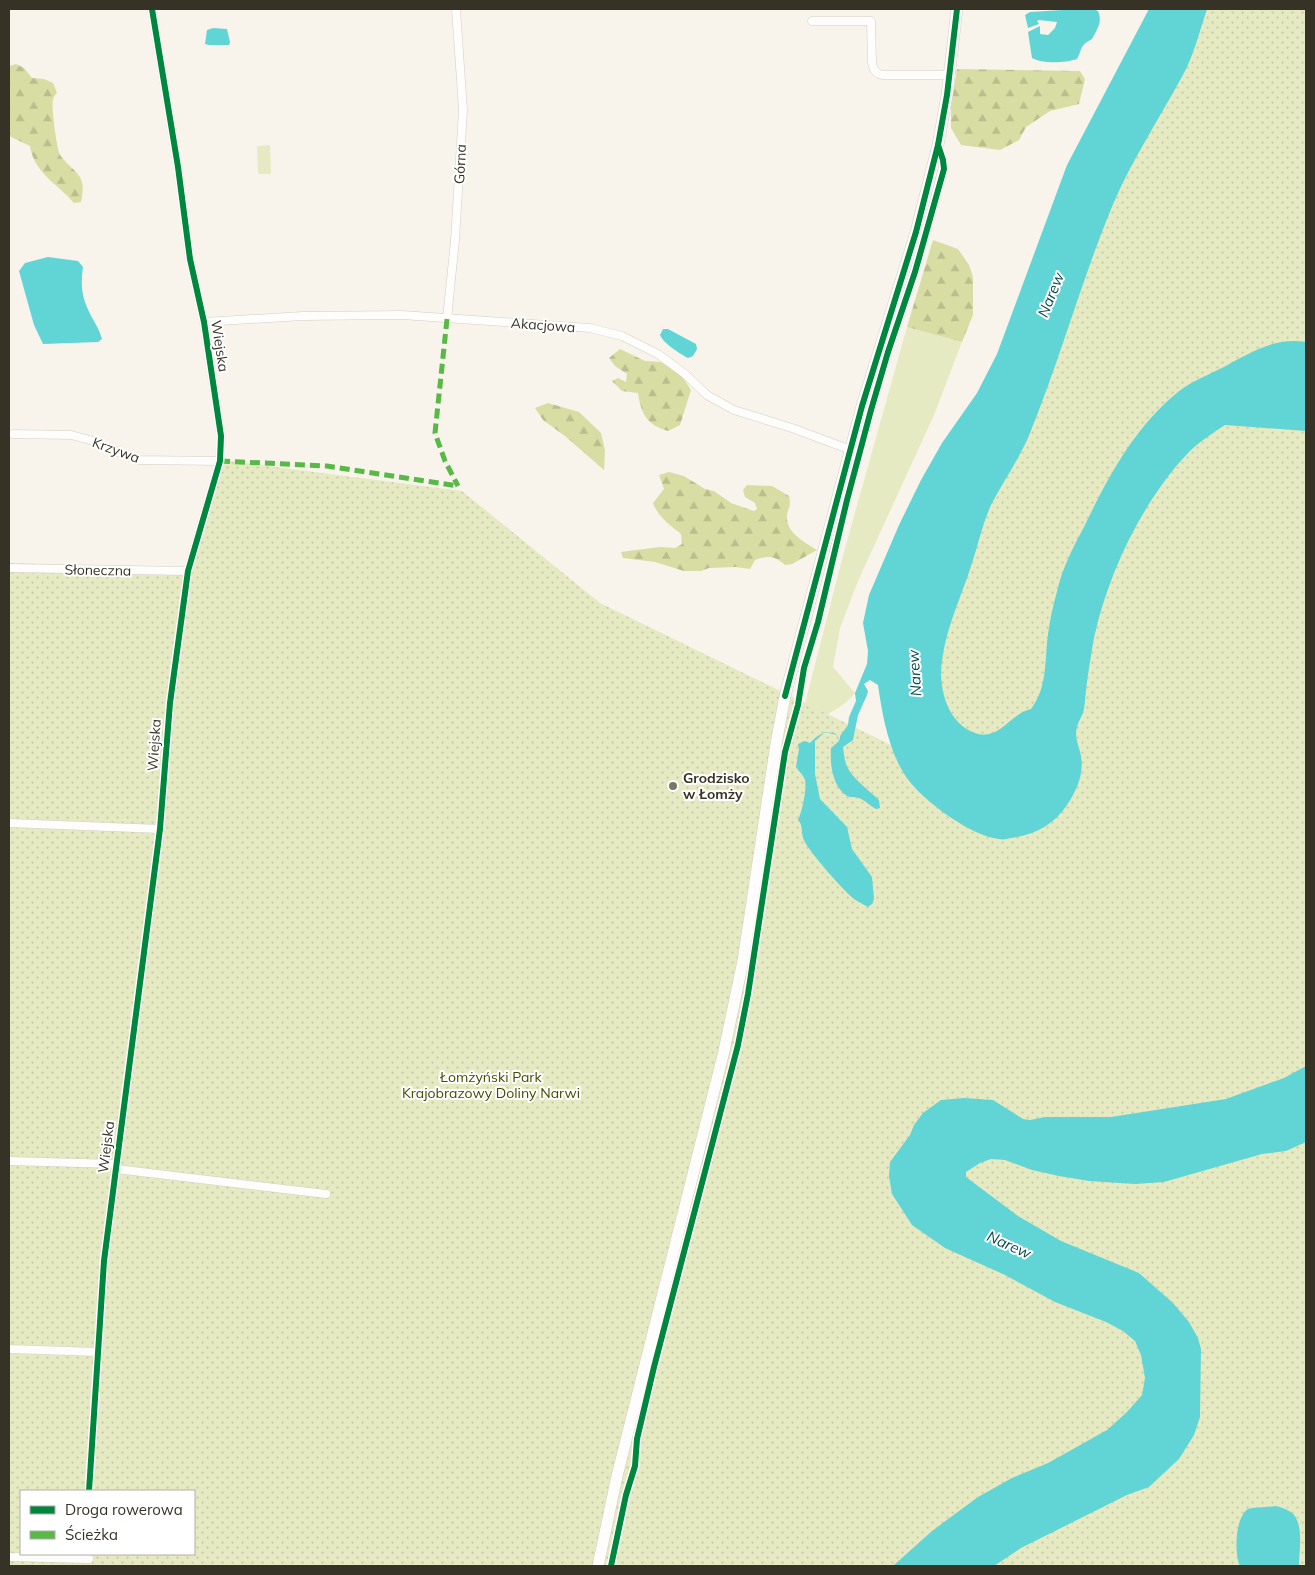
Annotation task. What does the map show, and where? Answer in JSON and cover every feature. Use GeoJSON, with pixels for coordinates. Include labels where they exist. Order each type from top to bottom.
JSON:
{"type":"FeatureCollection","features":[{"type":"Feature","properties":{"kind":"street","name":"Wiejska"},"geometry":{"type":"LineString","coordinates":[[89,1490],[104,1261],[160,829],[170,703],[188,571],[220,461],[221,436],[204,322],[190,259],[178,168],[152,9]]}},
{"type":"Feature","properties":{"kind":"street","name":"Górna"},"geometry":{"type":"LineString","coordinates":[[447,319],[456,220],[462,110],[456,9]]}},
{"type":"Feature","properties":{"kind":"street"},"geometry":{"type":"LineString","coordinates":[[598,1566],[617,1476],[724,1051],[743,961],[785,696],[882,338],[916,232],[938,145],[957,9]]}},
{"type":"Feature","properties":{"kind":"street"},"geometry":{"type":"LineString","coordinates":[[812,20],[871,21],[872,62],[873,68],[877,73],[882,75],[949,75]]}},
{"type":"Feature","properties":{"kind":"street","name":"Akacjowa"},"geometry":{"type":"LineString","coordinates":[[204,322],[303,316],[402,315],[590,328],[622,336],[658,354],[672,363],[707,395],[734,410],[792,428],[851,450]]}},
{"type":"Feature","properties":{"kind":"street","name":"Krzywa"},"geometry":{"type":"LineString","coordinates":[[13,434],[71,435],[82,437],[137,460],[220,461]]}},
{"type":"Feature","properties":{"kind":"street","name":"Słoneczna"},"geometry":{"type":"LineString","coordinates":[[9,568],[188,571]]}},
{"type":"Feature","properties":{"kind":"street"},"geometry":{"type":"LineString","coordinates":[[9,823],[160,829]]}},
{"type":"Feature","properties":{"kind":"street"},"geometry":{"type":"LineString","coordinates":[[9,1161],[116,1167],[326,1194]]}},
{"type":"Feature","properties":{"kind":"street"},"geometry":{"type":"LineString","coordinates":[[9,1349],[98,1352]]}},
{"type":"Feature","properties":{"kind":"street"},"geometry":{"type":"LineString","coordinates":[[9,1557],[89,1560]]}},
{"type":"Feature","properties":{"kind":"green space","name":"Łomżyński Park Krajobrazowy Doliny Narwi"},"geometry":{"type":"Polygon","coordinates":[[[1175,9],[1306,9],[1306,1566],[9,1566],[9,563],[193,568],[221,460],[462,491],[600,603],[895,747],[1175,9]]]}},
{"type":"Feature","properties":{"kind":"green space"},"geometry":{"type":"Polygon","coordinates":[[[16,64],[24,68],[32,78],[44,79],[53,83],[57,93],[53,98],[53,104],[59,151],[60,155],[81,179],[83,192],[81,202],[74,203],[41,171],[32,155],[30,146],[9,136],[9,66],[16,64]]]}},
{"type":"Feature","properties":{"kind":"green space"},"geometry":{"type":"Polygon","coordinates":[[[957,69],[1080,71],[1085,79],[1079,104],[1050,111],[1026,127],[1019,140],[1000,150],[961,145],[951,128],[951,106],[957,69]]]}},
{"type":"Feature","properties":{"kind":"green space"},"geometry":{"type":"Polygon","coordinates":[[[270,145],[271,174],[258,174],[257,146],[270,145]]]}},
{"type":"Feature","properties":{"kind":"green space"},"geometry":{"type":"Polygon","coordinates":[[[933,240],[958,249],[969,265],[973,277],[973,315],[962,342],[907,327],[933,240]]]}},
{"type":"Feature","properties":{"kind":"green space"},"geometry":{"type":"Polygon","coordinates":[[[907,327],[962,342],[934,415],[858,581],[840,628],[833,667],[855,693],[839,707],[820,718],[803,711],[844,552],[907,327]]]}},
{"type":"Feature","properties":{"kind":"green space"},"geometry":{"type":"Polygon","coordinates":[[[620,349],[645,361],[661,362],[681,375],[691,390],[680,425],[668,431],[650,422],[643,413],[638,393],[622,391],[612,381],[618,378],[626,382],[627,374],[615,366],[609,358],[620,349]]]}},
{"type":"Feature","properties":{"kind":"green space"},"geometry":{"type":"Polygon","coordinates":[[[548,403],[579,412],[601,433],[605,450],[604,470],[565,436],[543,420],[535,408],[548,403]]]}},
{"type":"Feature","properties":{"kind":"green space"},"geometry":{"type":"Polygon","coordinates":[[[669,472],[684,476],[705,489],[714,491],[731,503],[754,511],[757,509],[755,503],[745,497],[743,490],[747,485],[772,486],[789,496],[790,503],[787,519],[794,534],[817,550],[792,564],[785,565],[771,557],[760,558],[755,560],[750,569],[736,567],[684,571],[655,562],[623,558],[621,552],[660,547],[675,548],[682,544],[681,534],[661,517],[653,503],[664,489],[659,475],[669,472]]]}},
{"type":"Feature","properties":{"kind":"water"},"geometry":{"type":"Polygon","coordinates":[[[1079,9],[1098,11],[1100,18],[1099,25],[1092,39],[1083,46],[1077,59],[1054,62],[1032,58],[1028,32],[1040,26],[1040,34],[1048,35],[1055,28],[1057,22],[1039,20],[1037,21],[1039,24],[1028,28],[1025,15],[1030,12],[1079,9]]]}},
{"type":"Feature","properties":{"kind":"water","name":"Narew"},"geometry":{"type":"Polygon","coordinates":[[[1149,9],[1207,9],[1188,66],[1147,137],[1114,202],[1030,433],[991,505],[985,520],[950,624],[942,661],[943,693],[951,713],[957,721],[975,733],[991,734],[1031,709],[1041,690],[1052,610],[1060,580],[1071,552],[1124,453],[1149,421],[1178,392],[1197,380],[1267,346],[1286,341],[1306,342],[1306,431],[1225,425],[1189,452],[1157,492],[1142,515],[1118,563],[1100,613],[1094,638],[1084,710],[1076,731],[1082,763],[1077,788],[1062,812],[1043,828],[1035,832],[1006,839],[988,836],[948,816],[924,797],[907,778],[895,757],[887,733],[878,685],[870,680],[864,684],[868,691],[858,715],[853,740],[843,747],[848,769],[879,800],[880,808],[876,809],[859,798],[847,796],[838,787],[833,774],[831,754],[831,748],[839,741],[837,736],[840,740],[840,736],[848,725],[849,717],[856,701],[855,693],[867,664],[868,651],[863,623],[869,595],[899,525],[921,480],[942,443],[977,393],[997,354],[1067,165],[1149,9]]]}},
{"type":"Feature","properties":{"kind":"water"},"geometry":{"type":"Polygon","coordinates":[[[213,28],[227,29],[229,45],[205,44],[207,30],[213,28]]]}},
{"type":"Feature","properties":{"kind":"water"},"geometry":{"type":"Polygon","coordinates":[[[48,257],[78,261],[83,267],[82,282],[85,302],[101,335],[102,339],[98,342],[43,344],[34,325],[19,271],[25,263],[48,257]]]}},
{"type":"Feature","properties":{"kind":"water"},"geometry":{"type":"Polygon","coordinates":[[[663,329],[668,329],[696,344],[697,349],[693,356],[688,358],[668,345],[660,335],[663,329]]]}},
{"type":"Feature","properties":{"kind":"water"},"geometry":{"type":"Polygon","coordinates":[[[824,733],[815,741],[815,774],[820,799],[847,827],[852,849],[872,877],[874,899],[868,907],[849,894],[820,863],[805,842],[798,820],[804,800],[805,780],[796,767],[798,744],[805,741],[810,743],[824,733]]]}},
{"type":"Feature","properties":{"kind":"water","name":"Narew"},"geometry":{"type":"Polygon","coordinates":[[[1306,1066],[1306,1142],[1286,1151],[1262,1154],[1164,1182],[1135,1184],[1089,1181],[1059,1176],[1032,1170],[1005,1160],[991,1159],[980,1163],[966,1172],[966,1177],[1018,1216],[1061,1241],[1139,1273],[1173,1303],[1189,1322],[1198,1338],[1201,1349],[1200,1417],[1194,1435],[1179,1459],[1149,1487],[1127,1495],[1021,1548],[994,1566],[893,1566],[932,1531],[978,1497],[1012,1478],[1048,1463],[1107,1430],[1142,1395],[1145,1378],[1141,1355],[1135,1341],[1123,1331],[1106,1322],[1055,1302],[1005,1275],[945,1248],[912,1225],[892,1194],[889,1176],[890,1162],[910,1135],[914,1125],[923,1113],[941,1100],[964,1098],[993,1100],[1023,1119],[1030,1120],[1045,1117],[1111,1117],[1226,1099],[1284,1078],[1306,1066]]]}},
{"type":"Feature","properties":{"kind":"water"},"geometry":{"type":"Polygon","coordinates":[[[1276,1506],[1293,1513],[1298,1523],[1300,1535],[1299,1566],[1240,1566],[1236,1545],[1238,1527],[1244,1513],[1250,1508],[1276,1506]]]}},
{"type":"Feature","properties":{"kind":"marked path"},"geometry":{"type":"LineString","coordinates":[[447,319],[435,433],[445,461],[458,486]]}},
{"type":"Feature","properties":{"kind":"marked path"},"geometry":{"type":"LineString","coordinates":[[220,461],[327,466],[458,486]]}},
{"type":"Feature","properties":{"kind":"cycle path"},"geometry":{"type":"LineString","coordinates":[[89,1490],[104,1261],[160,829],[170,703],[188,571],[220,461],[221,436],[204,322],[190,259],[178,167],[152,9]]}},
{"type":"Feature","properties":{"kind":"cycle path"},"geometry":{"type":"LineString","coordinates":[[785,696],[862,406],[916,232],[938,145],[947,95],[957,9]]}},
{"type":"Feature","properties":{"kind":"cycle path"},"geometry":{"type":"LineString","coordinates":[[611,1566],[626,1495],[635,1466],[637,1439],[654,1367],[738,1045],[748,994],[785,752],[798,705],[804,668],[818,622],[871,410],[915,272],[944,169],[938,145]]}},
{"type":"Feature","properties":{"kind":"place","name":"Grodzisko w Łomży"},"geometry":{"type":"Point","coordinates":[673,786]}}]}
